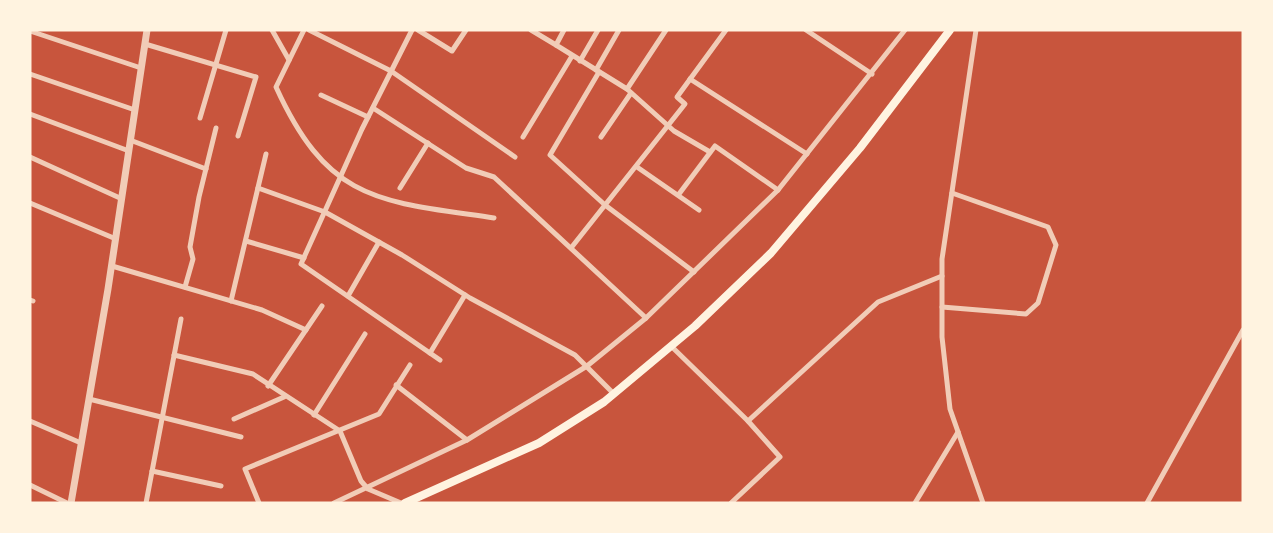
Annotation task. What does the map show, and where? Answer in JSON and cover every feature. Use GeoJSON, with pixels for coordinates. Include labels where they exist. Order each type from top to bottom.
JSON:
{"type":"FeatureCollection","features":[{"type":"Feature","properties":{"kind":"main road"},"geometry":{"type":"LineString","coordinates":[[407,502],[539,443],[614,394],[671,346],[771,253],[860,148],[950,30]]}},
{"type":"Feature","properties":{"kind":"street"},"geometry":{"type":"LineString","coordinates":[[30,485],[69,503],[112,266],[147,30]]}},
{"type":"Feature","properties":{"kind":"street"},"geometry":{"type":"LineString","coordinates":[[200,118],[226,30]]}},
{"type":"Feature","properties":{"kind":"street"},"geometry":{"type":"LineString","coordinates":[[272,30],[289,60]]}},
{"type":"Feature","properties":{"kind":"street"},"geometry":{"type":"LineString","coordinates":[[304,30],[276,87],[291,120],[310,150],[340,179],[394,204],[494,218]]}},
{"type":"Feature","properties":{"kind":"street"},"geometry":{"type":"LineString","coordinates":[[309,30],[391,71],[515,157]]}},
{"type":"Feature","properties":{"kind":"street"},"geometry":{"type":"LineString","coordinates":[[440,360],[301,264],[368,117],[413,30],[452,51],[466,30]]}},
{"type":"Feature","properties":{"kind":"street"},"geometry":{"type":"LineString","coordinates":[[531,30],[629,91],[668,126],[710,152]]}},
{"type":"Feature","properties":{"kind":"street"},"geometry":{"type":"LineString","coordinates":[[556,45],[564,30]]}},
{"type":"Feature","properties":{"kind":"street"},"geometry":{"type":"LineString","coordinates":[[580,60],[598,30]]}},
{"type":"Feature","properties":{"kind":"street"},"geometry":{"type":"LineString","coordinates":[[619,30],[550,155],[605,205],[693,272]]}},
{"type":"Feature","properties":{"kind":"street"},"geometry":{"type":"LineString","coordinates":[[601,137],[666,30]]}},
{"type":"Feature","properties":{"kind":"street"},"geometry":{"type":"LineString","coordinates":[[571,248],[685,104],[677,97],[726,30]]}},
{"type":"Feature","properties":{"kind":"street"},"geometry":{"type":"LineString","coordinates":[[806,30],[872,74]]}},
{"type":"Feature","properties":{"kind":"street"},"geometry":{"type":"LineString","coordinates":[[334,503],[368,489],[467,440],[587,366],[646,318],[778,190],[905,30]]}},
{"type":"Feature","properties":{"kind":"street"},"geometry":{"type":"LineString","coordinates":[[976,30],[942,259],[942,337],[950,409],[983,503]]}},
{"type":"Feature","properties":{"kind":"street"},"geometry":{"type":"LineString","coordinates":[[30,31],[141,68]]}},
{"type":"Feature","properties":{"kind":"street"},"geometry":{"type":"LineString","coordinates":[[145,44],[256,77],[238,136]]}},
{"type":"Feature","properties":{"kind":"street"},"geometry":{"type":"LineString","coordinates":[[523,136],[572,56]]}},
{"type":"Feature","properties":{"kind":"street"},"geometry":{"type":"LineString","coordinates":[[30,74],[135,110]]}},
{"type":"Feature","properties":{"kind":"street"},"geometry":{"type":"LineString","coordinates":[[690,79],[807,154]]}},
{"type":"Feature","properties":{"kind":"street"},"geometry":{"type":"LineString","coordinates":[[321,94],[368,117]]}},
{"type":"Feature","properties":{"kind":"street"},"geometry":{"type":"LineString","coordinates":[[373,108],[466,168],[494,177],[646,318]]}},
{"type":"Feature","properties":{"kind":"street"},"geometry":{"type":"LineString","coordinates":[[30,114],[129,151]]}},
{"type":"Feature","properties":{"kind":"street"},"geometry":{"type":"LineString","coordinates":[[186,287],[193,259],[190,248],[216,128]]}},
{"type":"Feature","properties":{"kind":"street"},"geometry":{"type":"LineString","coordinates":[[130,140],[206,169]]}},
{"type":"Feature","properties":{"kind":"street"},"geometry":{"type":"LineString","coordinates":[[400,189],[428,143]]}},
{"type":"Feature","properties":{"kind":"street"},"geometry":{"type":"LineString","coordinates":[[679,194],[715,146],[778,190]]}},
{"type":"Feature","properties":{"kind":"street"},"geometry":{"type":"LineString","coordinates":[[231,301],[266,154]]}},
{"type":"Feature","properties":{"kind":"street"},"geometry":{"type":"LineString","coordinates":[[30,157],[122,199]]}},
{"type":"Feature","properties":{"kind":"street"},"geometry":{"type":"LineString","coordinates":[[637,166],[699,210]]}},
{"type":"Feature","properties":{"kind":"street"},"geometry":{"type":"LineString","coordinates":[[258,188],[325,212],[379,242],[465,296],[575,355],[614,394]]}},
{"type":"Feature","properties":{"kind":"street"},"geometry":{"type":"LineString","coordinates":[[942,307],[1026,314],[1038,303],[1056,245],[1048,227],[952,193]]}},
{"type":"Feature","properties":{"kind":"street"},"geometry":{"type":"LineString","coordinates":[[30,203],[116,239]]}},
{"type":"Feature","properties":{"kind":"street"},"geometry":{"type":"LineString","coordinates":[[246,241],[304,258]]}},
{"type":"Feature","properties":{"kind":"street"},"geometry":{"type":"LineString","coordinates":[[348,296],[379,242]]}},
{"type":"Feature","properties":{"kind":"street"},"geometry":{"type":"LineString","coordinates":[[112,266],[262,310],[306,330]]}},
{"type":"Feature","properties":{"kind":"street"},"geometry":{"type":"LineString","coordinates":[[748,421],[878,302],[942,276]]}},
{"type":"Feature","properties":{"kind":"street"},"geometry":{"type":"LineString","coordinates":[[430,353],[465,296]]}},
{"type":"Feature","properties":{"kind":"street"},"geometry":{"type":"LineString","coordinates":[[268,386],[322,306]]}},
{"type":"Feature","properties":{"kind":"street"},"geometry":{"type":"LineString","coordinates":[[146,503],[181,319]]}},
{"type":"Feature","properties":{"kind":"street"},"geometry":{"type":"LineString","coordinates":[[1147,503],[1243,330]]}},
{"type":"Feature","properties":{"kind":"street"},"geometry":{"type":"LineString","coordinates":[[314,415],[365,334]]}},
{"type":"Feature","properties":{"kind":"street"},"geometry":{"type":"LineString","coordinates":[[671,346],[748,421],[780,457],[731,503]]}},
{"type":"Feature","properties":{"kind":"street"},"geometry":{"type":"LineString","coordinates":[[174,355],[253,374],[284,397],[340,431],[361,481],[368,489],[407,502]]}},
{"type":"Feature","properties":{"kind":"street"},"geometry":{"type":"LineString","coordinates":[[259,503],[245,468],[379,414],[410,364]]}},
{"type":"Feature","properties":{"kind":"street"},"geometry":{"type":"LineString","coordinates":[[396,385],[467,440]]}},
{"type":"Feature","properties":{"kind":"street"},"geometry":{"type":"LineString","coordinates":[[234,419],[284,397]]}},
{"type":"Feature","properties":{"kind":"street"},"geometry":{"type":"LineString","coordinates":[[89,399],[241,436]]}},
{"type":"Feature","properties":{"kind":"street"},"geometry":{"type":"LineString","coordinates":[[30,421],[81,443]]}},
{"type":"Feature","properties":{"kind":"street"},"geometry":{"type":"LineString","coordinates":[[915,503],[958,432]]}},
{"type":"Feature","properties":{"kind":"street"},"geometry":{"type":"LineString","coordinates":[[152,471],[221,486]]}}]}
